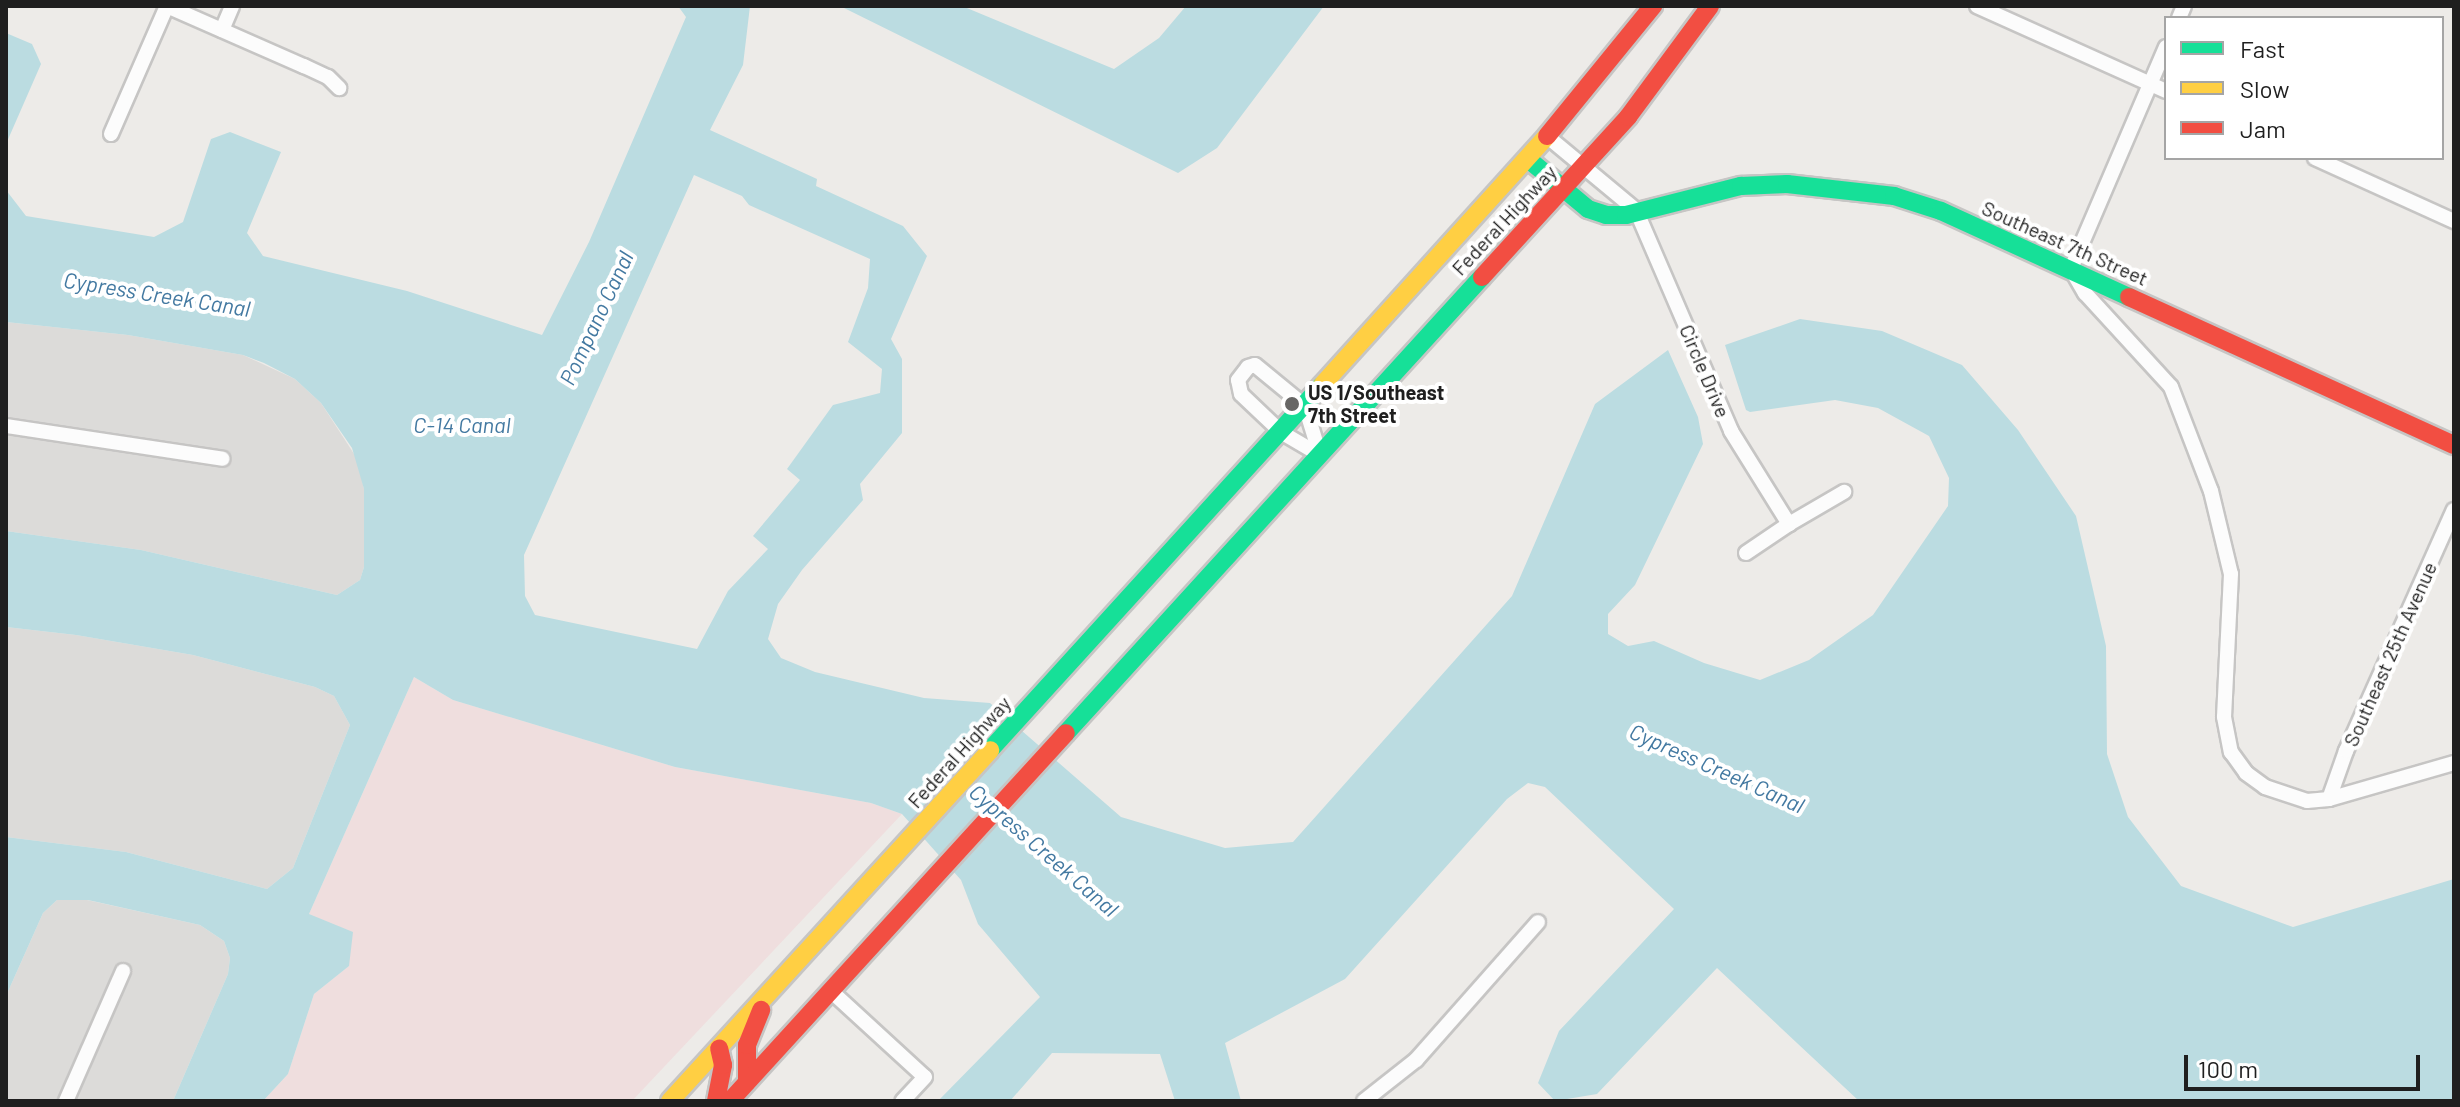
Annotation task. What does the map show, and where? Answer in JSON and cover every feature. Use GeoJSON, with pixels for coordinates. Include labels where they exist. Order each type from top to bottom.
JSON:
{"type":"FeatureCollection","features":[{"type":"Feature","properties":{"kind":"main road","name":"Federal Highway"},"geometry":{"type":"LineString","coordinates":[[670,1101],[1548,137],[1653,6]]}},
{"type":"Feature","properties":{"kind":"main road","name":"Federal Highway"},"geometry":{"type":"LineString","coordinates":[[730,1101],[1628,117],[1710,6]]}},
{"type":"Feature","properties":{"kind":"main road","name":"Southeast 7th Street"},"geometry":{"type":"LineString","coordinates":[[1528,159],[1597,213],[1617,216],[1741,186],[1787,184],[1894,196],[1941,211],[2454,445]]}},
{"type":"Feature","properties":{"kind":"main road"},"geometry":{"type":"LineString","coordinates":[[747,1082],[747,1045],[766,996]]}},
{"type":"Feature","properties":{"kind":"main road"},"geometry":{"type":"LineString","coordinates":[[716,1101],[723,1065],[719,1048]]}},
{"type":"Feature","properties":{"kind":"street"},"geometry":{"type":"LineString","coordinates":[[111,134],[167,6],[328,77],[339,88]]}},
{"type":"Feature","properties":{"kind":"street"},"geometry":{"type":"LineString","coordinates":[[222,30],[232,6]]}},
{"type":"Feature","properties":{"kind":"street"},"geometry":{"type":"LineString","coordinates":[[1977,6],[2164,90]]}},
{"type":"Feature","properties":{"kind":"street"},"geometry":{"type":"LineString","coordinates":[[2164,52],[2071,269],[2085,293],[2171,387],[2211,491],[2231,574],[2224,717],[2231,752],[2246,773],[2265,787],[2307,801],[2329,799],[2454,763]]}},
{"type":"Feature","properties":{"kind":"street"},"geometry":{"type":"LineString","coordinates":[[1548,137],[1636,210]]}},
{"type":"Feature","properties":{"kind":"street"},"geometry":{"type":"LineString","coordinates":[[2319,160],[2454,221]]}},
{"type":"Feature","properties":{"kind":"street","name":"Circle Drive"},"geometry":{"type":"LineString","coordinates":[[1636,210],[1731,431],[1789,524]]}},
{"type":"Feature","properties":{"kind":"street"},"geometry":{"type":"LineString","coordinates":[[1255,365],[1265,369],[1305,406],[1320,455],[1281,432],[1241,394],[1237,385],[1242,373],[1255,365]]}},
{"type":"Feature","properties":{"kind":"street"},"geometry":{"type":"LineString","coordinates":[[6,426],[223,459]]}},
{"type":"Feature","properties":{"kind":"street"},"geometry":{"type":"LineString","coordinates":[[1746,553],[1844,492]]}},
{"type":"Feature","properties":{"kind":"street","name":"Southeast 25th Avenue"},"geometry":{"type":"LineString","coordinates":[[2329,799],[2346,751],[2454,510]]}},
{"type":"Feature","properties":{"kind":"street"},"geometry":{"type":"LineString","coordinates":[[1364,1101],[1416,1060],[1538,922]]}},
{"type":"Feature","properties":{"kind":"street"},"geometry":{"type":"LineString","coordinates":[[66,1101],[123,971]]}},
{"type":"Feature","properties":{"kind":"street"},"geometry":{"type":"LineString","coordinates":[[831,991],[925,1077],[903,1101]]}},
{"type":"Feature","properties":{"kind":"shaded area"},"geometry":{"type":"Polygon","coordinates":[[[6,322],[128,335],[243,355],[295,379],[321,403],[358,460],[364,489],[364,567],[360,580],[337,595],[141,550],[6,531],[6,322]]]}},
{"type":"Feature","properties":{"kind":"shaded area"},"geometry":{"type":"Polygon","coordinates":[[[6,627],[76,635],[193,655],[315,687],[334,696],[350,725],[293,868],[267,889],[126,852],[6,837],[6,627]]]}},
{"type":"Feature","properties":{"kind":"shaded area"},"geometry":{"type":"Polygon","coordinates":[[[414,677],[453,700],[675,767],[871,803],[902,814],[632,1101],[263,1101],[288,1074],[314,994],[349,966],[309,914],[414,677]]]}},
{"type":"Feature","properties":{"kind":"shaded area"},"geometry":{"type":"Polygon","coordinates":[[[57,900],[87,900],[200,925],[224,941],[230,958],[228,974],[173,1101],[6,1101],[6,996],[43,913],[57,900]]]}},
{"type":"Feature","properties":{"kind":"water"},"geometry":{"type":"Polygon","coordinates":[[[678,6],[750,6],[743,65],[710,130],[817,179],[816,186],[903,226],[927,256],[891,339],[902,359],[902,433],[860,484],[863,500],[802,570],[778,604],[768,639],[781,658],[815,672],[924,698],[990,703],[1121,817],[1225,848],[1293,842],[1512,596],[1595,404],[1668,350],[1698,417],[1703,444],[1635,585],[1608,614],[1608,634],[1628,646],[1654,641],[1704,663],[1760,680],[1809,660],[1873,615],[1948,506],[1949,478],[1929,436],[1878,408],[1835,400],[1750,412],[1746,410],[1725,345],[1800,319],[1882,331],[1962,365],[2018,430],[2076,516],[2106,646],[2107,754],[2128,817],[2181,886],[2293,927],[2454,879],[2454,1101],[1859,1101],[1717,968],[1597,1094],[1555,1101],[1538,1083],[1559,1031],[1674,909],[1545,787],[1528,783],[1507,799],[1345,979],[1225,1043],[1241,1101],[1175,1101],[1160,1054],[1052,1053],[1010,1101],[938,1101],[1040,997],[978,924],[961,880],[902,814],[871,803],[675,767],[453,700],[414,677],[309,914],[353,932],[349,966],[314,994],[288,1074],[263,1101],[173,1101],[228,974],[230,958],[224,941],[200,925],[88,900],[57,900],[43,913],[6,996],[6,837],[126,852],[267,889],[293,868],[350,725],[334,696],[315,687],[193,655],[76,635],[6,627],[6,531],[141,550],[337,595],[360,580],[364,567],[364,489],[352,448],[321,403],[295,379],[264,363],[243,355],[128,335],[6,322],[6,190],[26,216],[154,237],[183,222],[211,139],[230,132],[281,152],[247,233],[263,256],[407,291],[542,335],[589,242],[686,17],[678,6]],[[694,175],[524,555],[525,596],[535,615],[697,649],[728,591],[768,549],[753,536],[800,480],[787,469],[833,405],[880,393],[882,369],[848,342],[868,288],[870,259],[749,205],[742,196],[694,175]]]}},
{"type":"Feature","properties":{"kind":"water"},"geometry":{"type":"Polygon","coordinates":[[[840,6],[962,6],[1114,69],[1159,38],[1186,6],[1324,6],[1217,148],[1178,173],[840,6]]]}},
{"type":"Feature","properties":{"kind":"water"},"geometry":{"type":"Polygon","coordinates":[[[6,33],[32,44],[41,64],[6,144],[6,33]]]}},
{"type":"Feature","properties":{"kind":"traffic: fast"},"geometry":{"type":"LineString","coordinates":[[1528,159],[1588,209],[1606,215],[1626,215],[1741,186],[1787,184],[1894,196],[1941,211],[2129,297]]}},
{"type":"Feature","properties":{"kind":"traffic: fast"},"geometry":{"type":"LineString","coordinates":[[1066,733],[1482,277]]}},
{"type":"Feature","properties":{"kind":"traffic: fast"},"geometry":{"type":"LineString","coordinates":[[990,750],[1322,385]]}},
{"type":"Feature","properties":{"kind":"traffic: slow"},"geometry":{"type":"LineString","coordinates":[[1322,385],[1547,136]]}},
{"type":"Feature","properties":{"kind":"traffic: slow"},"geometry":{"type":"LineString","coordinates":[[670,1101],[990,750]]}},
{"type":"Feature","properties":{"kind":"traffic: jam"},"geometry":{"type":"LineString","coordinates":[[1547,136],[1653,6]]}},
{"type":"Feature","properties":{"kind":"traffic: jam"},"geometry":{"type":"LineString","coordinates":[[1482,277],[1628,117],[1710,6]]}},
{"type":"Feature","properties":{"kind":"traffic: jam"},"geometry":{"type":"LineString","coordinates":[[2129,297],[2454,445]]}},
{"type":"Feature","properties":{"kind":"traffic: jam"},"geometry":{"type":"LineString","coordinates":[[730,1101],[1066,733]]}},
{"type":"Feature","properties":{"kind":"traffic: jam"},"geometry":{"type":"LineString","coordinates":[[747,1082],[747,1045],[761,1010]]}},
{"type":"Feature","properties":{"kind":"traffic: jam"},"geometry":{"type":"LineString","coordinates":[[716,1101],[723,1065],[719,1048]]}},
{"type":"Feature","properties":{"kind":"place","name":"US 1/Southeast 7th Street"},"geometry":{"type":"Point","coordinates":[1292,404]}},
{"type":"Feature","properties":{"kind":"water label","name":"Cypress Creek Canal"},"geometry":{"type":"Point","coordinates":[157,294]}},
{"type":"Feature","properties":{"kind":"water label","name":"Pompano Canal"},"geometry":{"type":"Point","coordinates":[596,318]}},
{"type":"Feature","properties":{"kind":"water label","name":"C-14 Canal"},"geometry":{"type":"Point","coordinates":[462,425]}},
{"type":"Feature","properties":{"kind":"water label","name":"Cypress Creek Canal"},"geometry":{"type":"Point","coordinates":[1717,768]}},
{"type":"Feature","properties":{"kind":"water label","name":"Cypress Creek Canal"},"geometry":{"type":"Point","coordinates":[1044,850]}}]}
